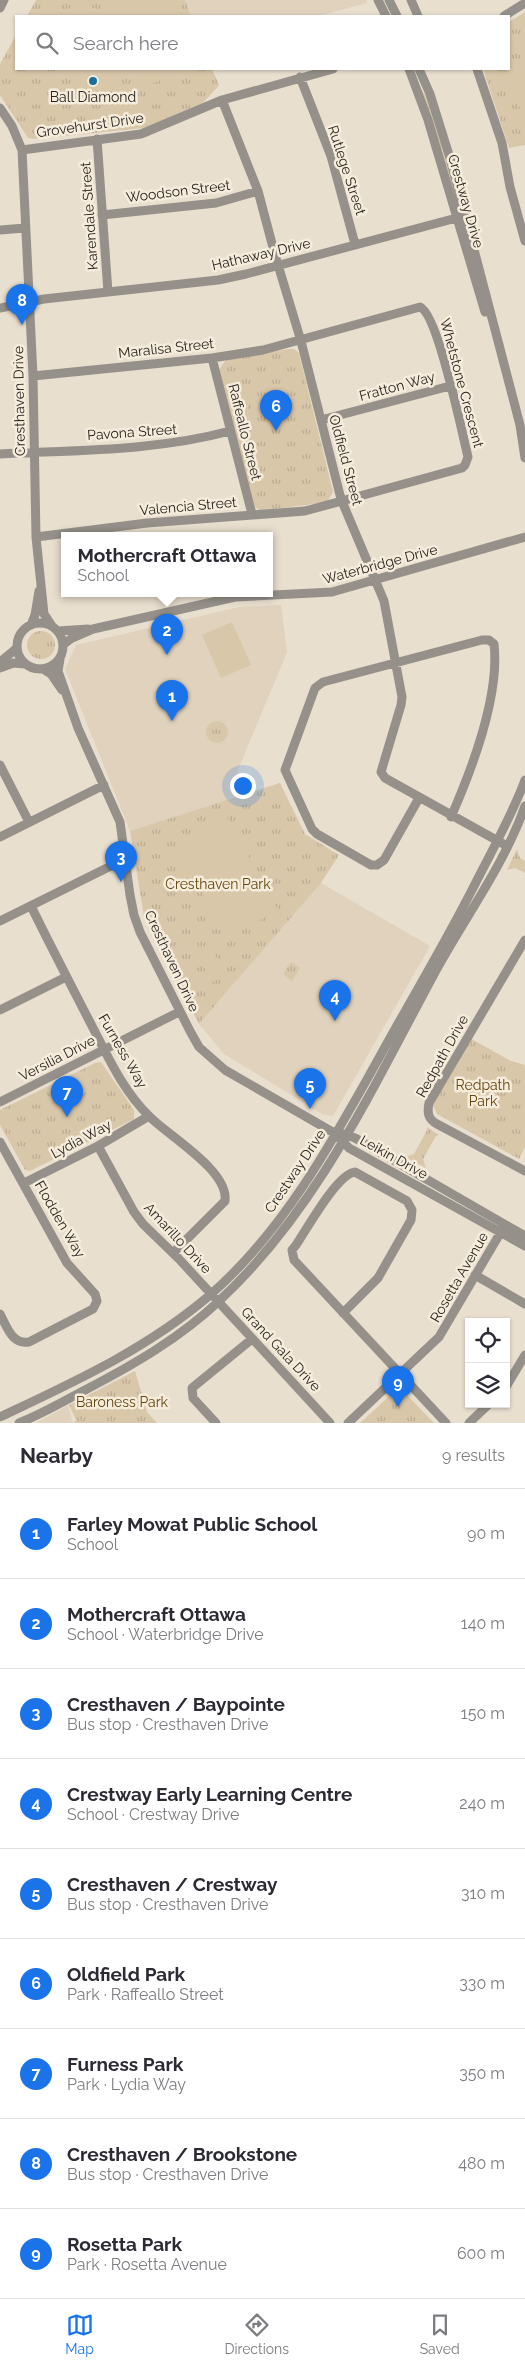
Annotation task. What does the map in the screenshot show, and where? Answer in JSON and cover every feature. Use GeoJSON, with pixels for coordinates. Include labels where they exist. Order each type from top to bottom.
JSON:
{"type":"FeatureCollection","features":[{"type":"Feature","properties":{"kind":"street"},"geometry":{"type":"LineString","coordinates":[[0,8],[4,0]]}},
{"type":"Feature","properties":{"kind":"street"},"geometry":{"type":"LineString","coordinates":[[378,0],[386,15]]}},
{"type":"Feature","properties":{"kind":"street"},"geometry":{"type":"LineString","coordinates":[[389,0],[396,15]]}},
{"type":"Feature","properties":{"kind":"street"},"geometry":{"type":"LineString","coordinates":[[411,0],[418,15]]}},
{"type":"Feature","properties":{"kind":"street"},"geometry":{"type":"LineString","coordinates":[[506,15],[525,3]]}},
{"type":"Feature","properties":{"kind":"street","name":"Grovehurst Drive"},"geometry":{"type":"LineString","coordinates":[[22,150],[141,134],[222,100],[329,70]]}},
{"type":"Feature","properties":{"kind":"street","name":"Crestway Drive"},"geometry":{"type":"LineString","coordinates":[[409,70],[460,218]]}},
{"type":"Feature","properties":{"kind":"street","name":"Crestway Drive"},"geometry":{"type":"LineString","coordinates":[[420,70],[438,117],[460,218],[487,320],[496,340],[520,425],[525,433]]}},
{"type":"Feature","properties":{"kind":"street"},"geometry":{"type":"LineString","coordinates":[[477,70],[502,143],[510,187],[525,241]]}},
{"type":"Feature","properties":{"kind":"street","name":"Rutlege Street"},"geometry":{"type":"LineString","coordinates":[[300,77],[331,156],[355,244]]}},
{"type":"Feature","properties":{"kind":"street","name":"Oldfield Street"},"geometry":{"type":"LineString","coordinates":[[222,100],[258,191],[301,341],[341,500],[384,602],[401,705],[381,772],[385,778],[451,817],[502,844]]}},
{"type":"Feature","properties":{"kind":"street","name":"Cresthaven Drive"},"geometry":{"type":"LineString","coordinates":[[0,108],[12,126],[22,150],[33,376],[36,537],[44,614],[55,628]]}},
{"type":"Feature","properties":{"kind":"street","name":"Karendale Street"},"geometry":{"type":"LineString","coordinates":[[97,139],[108,292]]}},
{"type":"Feature","properties":{"kind":"street","name":"Woodson Street"},"geometry":{"type":"LineString","coordinates":[[102,215],[216,203],[258,191]]}},
{"type":"Feature","properties":{"kind":"street","name":"Hathaway Drive"},"geometry":{"type":"LineString","coordinates":[[0,308],[44,299],[218,280],[460,218]]}},
{"type":"Feature","properties":{"kind":"street"},"geometry":{"type":"LineString","coordinates":[[0,230],[25,228]]}},
{"type":"Feature","properties":{"kind":"street","name":"Whetstone Crescent"},"geometry":{"type":"LineString","coordinates":[[301,341],[420,307],[428,314],[437,336],[468,457],[462,468],[341,500]]}},
{"type":"Feature","properties":{"kind":"street","name":"Maralisa Street"},"geometry":{"type":"LineString","coordinates":[[33,376],[212,358],[263,350],[301,341]]}},
{"type":"Feature","properties":{"kind":"street","name":"Raffeallo Street"},"geometry":{"type":"LineString","coordinates":[[212,358],[252,514]]}},
{"type":"Feature","properties":{"kind":"street","name":"Fratton Way"},"geometry":{"type":"LineString","coordinates":[[321,420],[450,386]]}},
{"type":"Feature","properties":{"kind":"street","name":"Crestway Drive"},"geometry":{"type":"LineString","coordinates":[[520,425],[519,434],[525,458]]}},
{"type":"Feature","properties":{"kind":"street","name":"Pavona Street"},"geometry":{"type":"LineString","coordinates":[[0,454],[158,445],[202,439],[230,431]]}},
{"type":"Feature","properties":{"kind":"street","name":"Valencia Street"},"geometry":{"type":"LineString","coordinates":[[76,532],[147,523],[305,511],[341,500]]}},
{"type":"Feature","properties":{"kind":"street","name":"Valencia Street"},"geometry":{"type":"LineString","coordinates":[[36,537],[61,534]]}},
{"type":"Feature","properties":{"kind":"street","name":"Waterbridge Drive"},"geometry":{"type":"LineString","coordinates":[[273,596],[323,594],[525,537]]}},
{"type":"Feature","properties":{"kind":"street","name":"Cresthaven Drive"},"geometry":{"type":"LineString","coordinates":[[30,625],[35,615],[40,578]]}},
{"type":"Feature","properties":{"kind":"street","name":"Waterbridge Drive"},"geometry":{"type":"LineString","coordinates":[[64,644],[72,638],[93,629],[234,597]]}},
{"type":"Feature","properties":{"kind":"street"},"geometry":{"type":"LineString","coordinates":[[38,623],[55,628],[64,644],[60,659],[55,664],[43,669],[32,668],[25,664],[20,658],[17,648],[20,635],[30,625],[38,623]]}},
{"type":"Feature","properties":{"kind":"street","name":"Waterbridge Drive"},"geometry":{"type":"LineString","coordinates":[[55,628],[93,629]]}},
{"type":"Feature","properties":{"kind":"street"},"geometry":{"type":"LineString","coordinates":[[419,798],[384,860],[377,865],[371,865],[317,834],[312,829],[285,770],[301,725],[319,685],[395,663],[482,640],[489,640],[494,644],[494,668],[486,713],[475,757],[451,817]]}},
{"type":"Feature","properties":{"kind":"street"},"geometry":{"type":"LineString","coordinates":[[0,662],[17,648]]}},
{"type":"Feature","properties":{"kind":"street","name":"Cresthaven Drive"},"geometry":{"type":"LineString","coordinates":[[60,659],[58,671],[78,728],[120,822],[130,895],[137,924],[179,1012],[199,1047],[224,1070],[336,1134]]}},
{"type":"Feature","properties":{"kind":"street"},"geometry":{"type":"LineString","coordinates":[[0,668],[13,663],[25,664]]}},
{"type":"Feature","properties":{"kind":"street","name":"Cresthaven Drive"},"geometry":{"type":"LineString","coordinates":[[43,669],[51,674],[69,701]]}},
{"type":"Feature","properties":{"kind":"street"},"geometry":{"type":"LineString","coordinates":[[0,765],[29,822]]}},
{"type":"Feature","properties":{"kind":"street","name":"Crestway Drive"},"geometry":{"type":"LineString","coordinates":[[19,1423],[123,1370],[184,1330],[218,1302],[258,1262],[289,1225],[346,1139],[436,970],[502,844],[525,780]]}},
{"type":"Feature","properties":{"kind":"street"},"geometry":{"type":"LineString","coordinates":[[0,837],[104,785]]}},
{"type":"Feature","properties":{"kind":"street","name":"Crestway Drive"},"geometry":{"type":"LineString","coordinates":[[0,1417],[131,1352],[180,1320],[211,1294],[247,1258],[289,1207],[336,1134],[525,806]]}},
{"type":"Feature","properties":{"kind":"street"},"geometry":{"type":"LineString","coordinates":[[0,921],[126,859]]}},
{"type":"Feature","properties":{"kind":"street","name":"Furness Way"},"geometry":{"type":"LineString","coordinates":[[31,906],[104,1050],[131,1095],[148,1116],[199,1156],[224,1187],[226,1193],[225,1201],[173,1253]]}},
{"type":"Feature","properties":{"kind":"street","name":"Redpath Drive"},"geometry":{"type":"LineString","coordinates":[[525,940],[429,1103],[428,1110],[428,1116],[437,1124],[525,1171]]}},
{"type":"Feature","properties":{"kind":"street"},"geometry":{"type":"LineString","coordinates":[[0,1010],[66,977]]}},
{"type":"Feature","properties":{"kind":"street","name":"Versilia Drive"},"geometry":{"type":"LineString","coordinates":[[0,1102],[179,1012]]}},
{"type":"Feature","properties":{"kind":"street","name":"Lydia Way"},"geometry":{"type":"LineString","coordinates":[[24,1183],[98,1146],[148,1116]]}},
{"type":"Feature","properties":{"kind":"street","name":"Leikin Drive"},"geometry":{"type":"LineString","coordinates":[[336,1134],[503,1229],[525,1246]]}},
{"type":"Feature","properties":{"kind":"street","name":"Flodden Way"},"geometry":{"type":"LineString","coordinates":[[0,1142],[67,1263],[94,1294],[97,1301],[94,1308],[29,1342],[22,1343],[15,1340],[0,1314]]}},
{"type":"Feature","properties":{"kind":"street","name":"Amarillo Drive"},"geometry":{"type":"LineString","coordinates":[[98,1146],[134,1212],[211,1294]]}},
{"type":"Feature","properties":{"kind":"street"},"geometry":{"type":"LineString","coordinates":[[343,1313],[378,1278],[411,1220],[412,1210],[407,1201],[355,1172],[347,1175],[338,1184],[292,1250],[294,1260],[343,1313],[446,1423]]}},
{"type":"Feature","properties":{"kind":"street","name":"Leikin Drive"},"geometry":{"type":"LineString","coordinates":[[503,1229],[525,1236]]}},
{"type":"Feature","properties":{"kind":"street","name":"Rosetta Avenue"},"geometry":{"type":"LineString","coordinates":[[348,1423],[439,1337],[503,1229]]}},
{"type":"Feature","properties":{"kind":"street"},"geometry":{"type":"LineString","coordinates":[[475,1275],[525,1304]]}},
{"type":"Feature","properties":{"kind":"street","name":"Grand Gala Drive"},"geometry":{"type":"LineString","coordinates":[[211,1294],[330,1423]]}},
{"type":"Feature","properties":{"kind":"street"},"geometry":{"type":"LineString","coordinates":[[216,1423],[193,1398],[192,1388],[252,1339]]}},
{"type":"Feature","properties":{"kind":"street"},"geometry":{"type":"LineString","coordinates":[[510,1380],[525,1355]]}},
{"type":"Feature","properties":{"kind":"street"},"geometry":{"type":"LineString","coordinates":[[469,1423],[485,1408]]}},
{"type":"Feature","properties":{"kind":"shaded area"},"geometry":{"type":"Polygon","coordinates":[[[185,0],[366,0],[367,3],[322,15],[191,15],[185,0]]]}},
{"type":"Feature","properties":{"kind":"shaded area"},"geometry":{"type":"Polygon","coordinates":[[[281,605],[287,652],[237,772],[248,794],[130,831],[65,669],[76,645],[239,607],[281,605]]]}},
{"type":"Feature","properties":{"kind":"shaded area"},"geometry":{"type":"Polygon","coordinates":[[[321,883],[430,946],[333,1116],[322,1114],[224,1054],[199,1024],[321,883]]]}},
{"type":"Feature","properties":{"kind":"shaded area"},"geometry":{"type":"Polygon","coordinates":[[[67,1406],[73,1423],[36,1423],[67,1406]]]}},
{"type":"Feature","properties":{"kind":"green space"},"geometry":{"type":"Polygon","coordinates":[[[36,0],[185,0],[191,15],[28,15],[36,0]]]}},
{"type":"Feature","properties":{"kind":"green space"},"geometry":{"type":"Polygon","coordinates":[[[103,0],[171,0],[177,15],[59,15],[58,10],[87,6],[108,13],[103,0]]]}},
{"type":"Feature","properties":{"kind":"green space"},"geometry":{"type":"Polygon","coordinates":[[[525,12],[525,145],[509,148],[483,70],[510,70],[510,21],[525,12]]]}},
{"type":"Feature","properties":{"kind":"green space"},"geometry":{"type":"Polygon","coordinates":[[[525,32],[525,52],[523,53],[514,40],[525,32]]]}},
{"type":"Feature","properties":{"kind":"green space"},"geometry":{"type":"Polygon","coordinates":[[[15,37],[15,70],[212,70],[219,85],[203,103],[144,128],[34,139],[28,138],[0,95],[0,64],[15,37]]]}},
{"type":"Feature","properties":{"kind":"green space","name":"Ball Diamond"},"geometry":{"type":"Polygon","coordinates":[[[69,70],[188,70],[137,89],[132,77],[73,91],[69,70]]]}},
{"type":"Feature","properties":{"kind":"green space"},"geometry":{"type":"Polygon","coordinates":[[[525,71],[525,118],[506,80],[525,71]]]}},
{"type":"Feature","properties":{"kind":"green space"},"geometry":{"type":"Polygon","coordinates":[[[418,85],[427,97],[455,190],[456,203],[418,85]]]}},
{"type":"Feature","properties":{"kind":"green space"},"geometry":{"type":"Polygon","coordinates":[[[112,95],[137,108],[132,118],[107,105],[112,95]]]}},
{"type":"Feature","properties":{"kind":"green space"},"geometry":{"type":"Polygon","coordinates":[[[294,349],[299,353],[333,492],[327,502],[261,511],[255,507],[219,370],[226,360],[294,349]]]}},
{"type":"Feature","properties":{"kind":"green space"},"geometry":{"type":"Polygon","coordinates":[[[232,622],[251,665],[221,678],[202,635],[232,622]]]}},
{"type":"Feature","properties":{"kind":"green space"},"geometry":{"type":"Polygon","coordinates":[[[41,631],[51,635],[55,645],[51,655],[41,659],[31,655],[27,645],[31,635],[41,631]]]}},
{"type":"Feature","properties":{"kind":"green space"},"geometry":{"type":"Polygon","coordinates":[[[217,721],[225,724],[228,732],[225,740],[217,743],[209,740],[206,732],[209,724],[217,721]]]}},
{"type":"Feature","properties":{"kind":"green space","name":"Cresthaven Park"},"geometry":{"type":"Polygon","coordinates":[[[280,783],[305,834],[339,855],[321,883],[199,1024],[144,917],[130,831],[280,783]]]}},
{"type":"Feature","properties":{"kind":"green space"},"geometry":{"type":"Polygon","coordinates":[[[226,815],[278,910],[227,938],[175,844],[226,815]]]}},
{"type":"Feature","properties":{"kind":"green space"},"geometry":{"type":"Polygon","coordinates":[[[517,849],[520,858],[525,861],[525,873],[515,868],[507,870],[517,849]]]}},
{"type":"Feature","properties":{"kind":"green space"},"geometry":{"type":"Polygon","coordinates":[[[213,951],[226,974],[213,982],[199,959],[213,951]]]}},
{"type":"Feature","properties":{"kind":"green space"},"geometry":{"type":"Polygon","coordinates":[[[291,962],[300,968],[292,981],[283,974],[291,962]]]}},
{"type":"Feature","properties":{"kind":"green space","name":"Redpath Park"},"geometry":{"type":"Polygon","coordinates":[[[468,1037],[511,1061],[525,1065],[525,1147],[519,1159],[437,1114],[431,1101],[468,1037]]]}},
{"type":"Feature","properties":{"kind":"green space"},"geometry":{"type":"Polygon","coordinates":[[[101,1062],[134,1110],[134,1119],[30,1171],[25,1170],[0,1125],[0,1110],[95,1063],[101,1062]]]}},
{"type":"Feature","properties":{"kind":"green space"},"geometry":{"type":"Polygon","coordinates":[[[427,1127],[439,1135],[436,1136],[423,1159],[426,1168],[405,1157],[414,1154],[427,1127]]]}},
{"type":"Feature","properties":{"kind":"green space","name":"Baroness Park"},"geometry":{"type":"Polygon","coordinates":[[[135,1371],[147,1412],[157,1423],[74,1423],[76,1420],[69,1405],[135,1371]]]}},
{"type":"Feature","properties":{"kind":"green space"},"geometry":{"type":"Polygon","coordinates":[[[396,1390],[402,1390],[434,1423],[360,1423],[396,1390]]]}},
{"type":"Feature","properties":{"kind":"place","name":"Ball Diamond"},"geometry":{"type":"Point","coordinates":[93,81]}},
{"type":"Feature","properties":{"kind":"place","name":"Cresthaven / Brookstone"},"geometry":{"type":"Point","coordinates":[22,325]}},
{"type":"Feature","properties":{"kind":"place","name":"Oldfield Park"},"geometry":{"type":"Point","coordinates":[276,431]}},
{"type":"Feature","properties":{"kind":"place","name":"Mothercraft Ottawa"},"geometry":{"type":"Point","coordinates":[167,655]}},
{"type":"Feature","properties":{"kind":"place","name":"Farley Mowat Public School"},"geometry":{"type":"Point","coordinates":[172,721]}},
{"type":"Feature","properties":{"kind":"place","name":"Cresthaven / Baypointe"},"geometry":{"type":"Point","coordinates":[121,882]}},
{"type":"Feature","properties":{"kind":"place","name":"Crestway Early Learning Centre"},"geometry":{"type":"Point","coordinates":[335,1021]}},
{"type":"Feature","properties":{"kind":"place","name":"Cresthaven / Crestway"},"geometry":{"type":"Point","coordinates":[310,1109]}},
{"type":"Feature","properties":{"kind":"place","name":"Furness Park"},"geometry":{"type":"Point","coordinates":[67,1117]}},
{"type":"Feature","properties":{"kind":"place","name":"Rosetta Park"},"geometry":{"type":"Point","coordinates":[398,1407]}}]}
